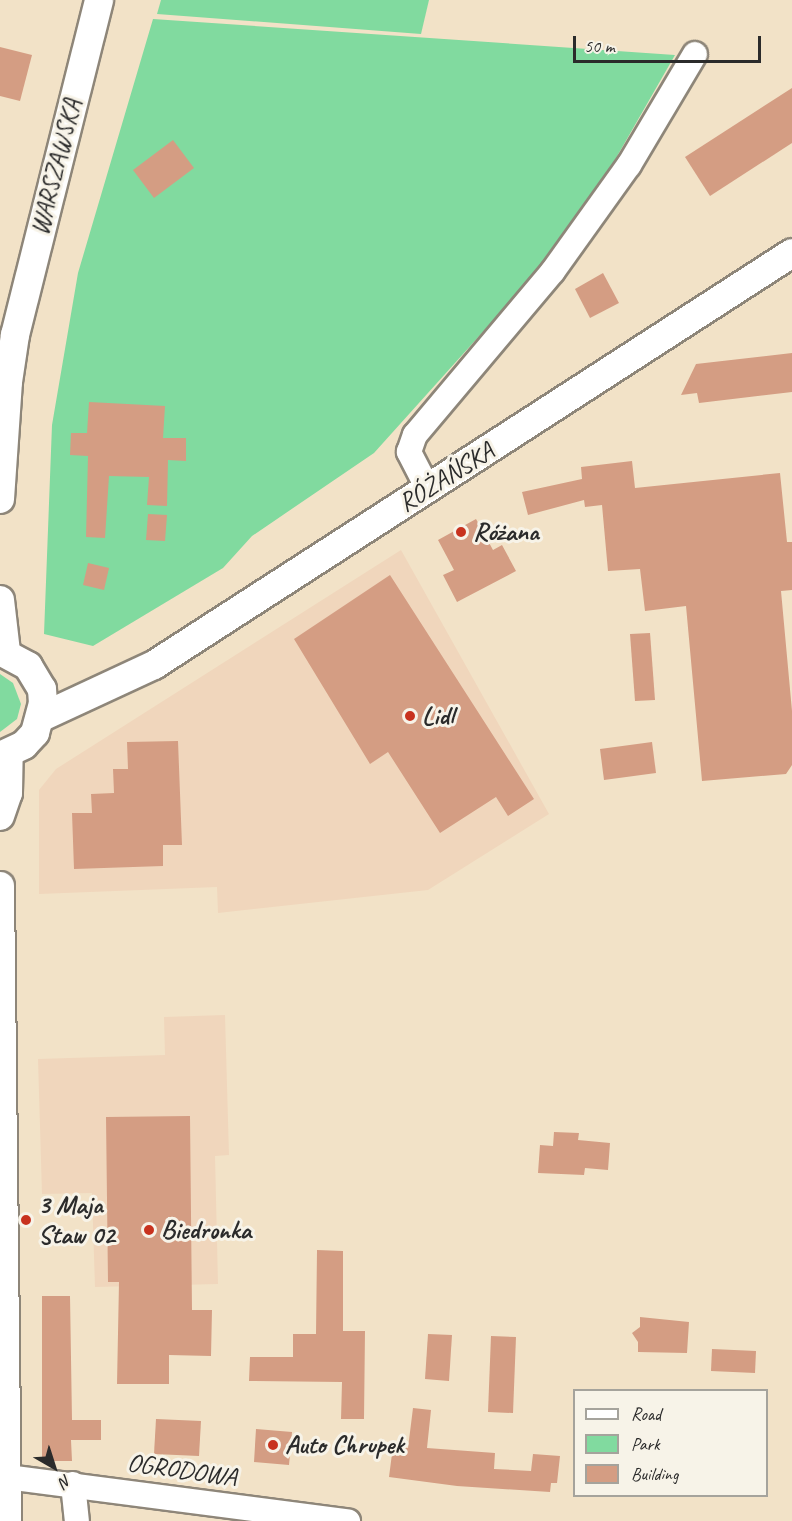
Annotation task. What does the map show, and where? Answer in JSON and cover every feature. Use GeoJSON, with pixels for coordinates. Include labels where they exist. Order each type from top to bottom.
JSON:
{"type":"FeatureCollection","features":[{"type":"Feature","properties":{"kind":"street","name":"WARSZAWSKA"},"geometry":{"type":"LineString","coordinates":[[0,499],[8,332],[99,0]]}},
{"type":"Feature","properties":{"kind":"street"},"geometry":{"type":"LineString","coordinates":[[428,489],[409,452],[415,435],[554,271],[629,165],[695,54]]}},
{"type":"Feature","properties":{"kind":"street","name":"RÓŻAŃSKA"},"geometry":{"type":"LineString","coordinates":[[42,703],[95,692],[154,666],[792,253]]}},
{"type":"Feature","properties":{"kind":"street"},"geometry":{"type":"LineString","coordinates":[[0,600],[3,652],[28,666],[42,703],[29,739],[4,755],[8,793],[0,816]]}},
{"type":"Feature","properties":{"kind":"street"},"geometry":{"type":"LineString","coordinates":[[0,886],[7,1521]]}},
{"type":"Feature","properties":{"kind":"street","name":"OGRODOWA"},"geometry":{"type":"LineString","coordinates":[[7,1477],[348,1521]]}},
{"type":"Feature","properties":{"kind":"street"},"geometry":{"type":"LineString","coordinates":[[72,1484],[77,1521]]}},
{"type":"Feature","properties":{"kind":"shaded area"},"geometry":{"type":"Polygon","coordinates":[[[401,550],[549,814],[428,890],[218,913],[217,887],[39,894],[39,790],[56,769],[401,550]]]}},
{"type":"Feature","properties":{"kind":"shaded area"},"geometry":{"type":"Polygon","coordinates":[[[225,1015],[229,1155],[215,1156],[218,1284],[95,1287],[92,1193],[42,1194],[38,1059],[165,1055],[164,1017],[225,1015]]]}},
{"type":"Feature","properties":{"kind":"green space"},"geometry":{"type":"Polygon","coordinates":[[[161,0],[429,0],[421,34],[157,14],[161,0]]]}},
{"type":"Feature","properties":{"kind":"green space"},"geometry":{"type":"Polygon","coordinates":[[[153,19],[675,55],[608,172],[526,284],[374,453],[252,536],[223,568],[93,646],[44,634],[52,425],[78,273],[153,19]]]}},
{"type":"Feature","properties":{"kind":"green space"},"geometry":{"type":"Polygon","coordinates":[[[0,674],[13,683],[21,704],[17,719],[0,732],[0,674]]]}},
{"type":"Feature","properties":{"kind":"building"},"geometry":{"type":"Polygon","coordinates":[[[0,47],[32,55],[20,101],[0,96],[0,47]]]}},
{"type":"Feature","properties":{"kind":"building"},"geometry":{"type":"Polygon","coordinates":[[[792,88],[792,143],[710,196],[685,157],[792,88]]]}},
{"type":"Feature","properties":{"kind":"building"},"geometry":{"type":"Polygon","coordinates":[[[173,140],[194,168],[154,198],[133,170],[173,140]]]}},
{"type":"Feature","properties":{"kind":"building"},"geometry":{"type":"Polygon","coordinates":[[[603,273],[619,303],[590,318],[575,289],[603,273]]]}},
{"type":"Feature","properties":{"kind":"building"},"geometry":{"type":"Polygon","coordinates":[[[792,353],[792,392],[699,403],[697,393],[681,395],[696,364],[792,353]]]}},
{"type":"Feature","properties":{"kind":"building"},"geometry":{"type":"Polygon","coordinates":[[[89,402],[165,406],[163,438],[186,438],[186,461],[168,460],[167,506],[147,505],[149,477],[109,476],[105,538],[86,537],[88,456],[70,455],[71,433],[87,433],[89,402]]]}},
{"type":"Feature","properties":{"kind":"building"},"geometry":{"type":"Polygon","coordinates":[[[632,461],[635,488],[780,473],[787,542],[792,542],[792,590],[781,591],[792,711],[792,765],[786,774],[702,781],[686,606],[645,611],[640,569],[608,571],[602,505],[585,507],[584,500],[528,515],[522,492],[582,479],[581,467],[632,461]]]}},
{"type":"Feature","properties":{"kind":"building"},"geometry":{"type":"Polygon","coordinates":[[[148,514],[167,515],[165,541],[146,540],[148,514]]]}},
{"type":"Feature","properties":{"kind":"building"},"geometry":{"type":"Polygon","coordinates":[[[476,519],[493,550],[502,545],[516,571],[457,602],[443,575],[454,570],[438,540],[476,519]]]}},
{"type":"Feature","properties":{"kind":"building"},"geometry":{"type":"Polygon","coordinates":[[[88,563],[109,568],[104,590],[83,585],[88,563]]]}},
{"type":"Feature","properties":{"kind":"building","name":"Lidl"},"geometry":{"type":"Polygon","coordinates":[[[390,575],[534,799],[508,816],[496,797],[440,833],[388,752],[370,764],[294,639],[390,575]]]}},
{"type":"Feature","properties":{"kind":"building"},"geometry":{"type":"Polygon","coordinates":[[[650,633],[655,700],[635,701],[630,634],[650,633]]]}},
{"type":"Feature","properties":{"kind":"building"},"geometry":{"type":"Polygon","coordinates":[[[178,741],[182,845],[163,845],[163,866],[74,869],[72,813],[92,813],[91,794],[114,793],[113,769],[128,769],[127,742],[178,741]]]}},
{"type":"Feature","properties":{"kind":"building"},"geometry":{"type":"Polygon","coordinates":[[[652,742],[656,773],[604,780],[600,749],[652,742]]]}},
{"type":"Feature","properties":{"kind":"building","name":"Biedronka"},"geometry":{"type":"Polygon","coordinates":[[[190,1116],[192,1310],[212,1310],[211,1356],[169,1355],[169,1384],[117,1384],[119,1282],[108,1282],[106,1117],[190,1116]]]}},
{"type":"Feature","properties":{"kind":"building"},"geometry":{"type":"Polygon","coordinates":[[[554,1132],[579,1133],[578,1140],[610,1143],[608,1170],[585,1168],[584,1175],[538,1173],[540,1145],[553,1146],[554,1132]]]}},
{"type":"Feature","properties":{"kind":"building"},"geometry":{"type":"Polygon","coordinates":[[[317,1250],[343,1251],[343,1331],[365,1331],[364,1419],[341,1419],[342,1382],[249,1381],[250,1357],[293,1357],[293,1334],[316,1334],[317,1250]]]}},
{"type":"Feature","properties":{"kind":"building"},"geometry":{"type":"Polygon","coordinates":[[[42,1296],[70,1296],[72,1420],[101,1420],[101,1440],[71,1440],[72,1461],[42,1461],[42,1296]]]}},
{"type":"Feature","properties":{"kind":"building"},"geometry":{"type":"Polygon","coordinates":[[[640,1317],[689,1322],[687,1353],[638,1352],[638,1342],[632,1333],[640,1327],[640,1317]]]}},
{"type":"Feature","properties":{"kind":"building"},"geometry":{"type":"Polygon","coordinates":[[[428,1334],[452,1335],[449,1381],[425,1379],[428,1334]]]}},
{"type":"Feature","properties":{"kind":"building"},"geometry":{"type":"Polygon","coordinates":[[[491,1336],[516,1337],[513,1413],[488,1412],[491,1336]]]}},
{"type":"Feature","properties":{"kind":"building"},"geometry":{"type":"Polygon","coordinates":[[[712,1349],[756,1351],[755,1373],[711,1371],[712,1349]]]}},
{"type":"Feature","properties":{"kind":"building"},"geometry":{"type":"Polygon","coordinates":[[[413,1408],[431,1410],[427,1448],[495,1453],[494,1469],[531,1471],[533,1454],[560,1456],[557,1483],[551,1483],[550,1492],[457,1486],[389,1477],[393,1446],[408,1448],[413,1408]]]}},
{"type":"Feature","properties":{"kind":"building"},"geometry":{"type":"Polygon","coordinates":[[[156,1419],[201,1421],[199,1456],[154,1454],[156,1419]]]}},
{"type":"Feature","properties":{"kind":"building","name":"Auto Chrupek"},"geometry":{"type":"Polygon","coordinates":[[[256,1429],[292,1432],[289,1465],[254,1462],[256,1429]]]}},
{"type":"Feature","properties":{"kind":"place","name":"Różana"},"geometry":{"type":"Point","coordinates":[461,532]}},
{"type":"Feature","properties":{"kind":"place","name":"Lidl"},"geometry":{"type":"Point","coordinates":[410,716]}},
{"type":"Feature","properties":{"kind":"place","name":"3 Maja Staw 02"},"geometry":{"type":"Point","coordinates":[26,1220]}},
{"type":"Feature","properties":{"kind":"place","name":"Biedronka"},"geometry":{"type":"Point","coordinates":[149,1230]}},
{"type":"Feature","properties":{"kind":"place","name":"Auto Chrupek"},"geometry":{"type":"Point","coordinates":[273,1445]}}]}
